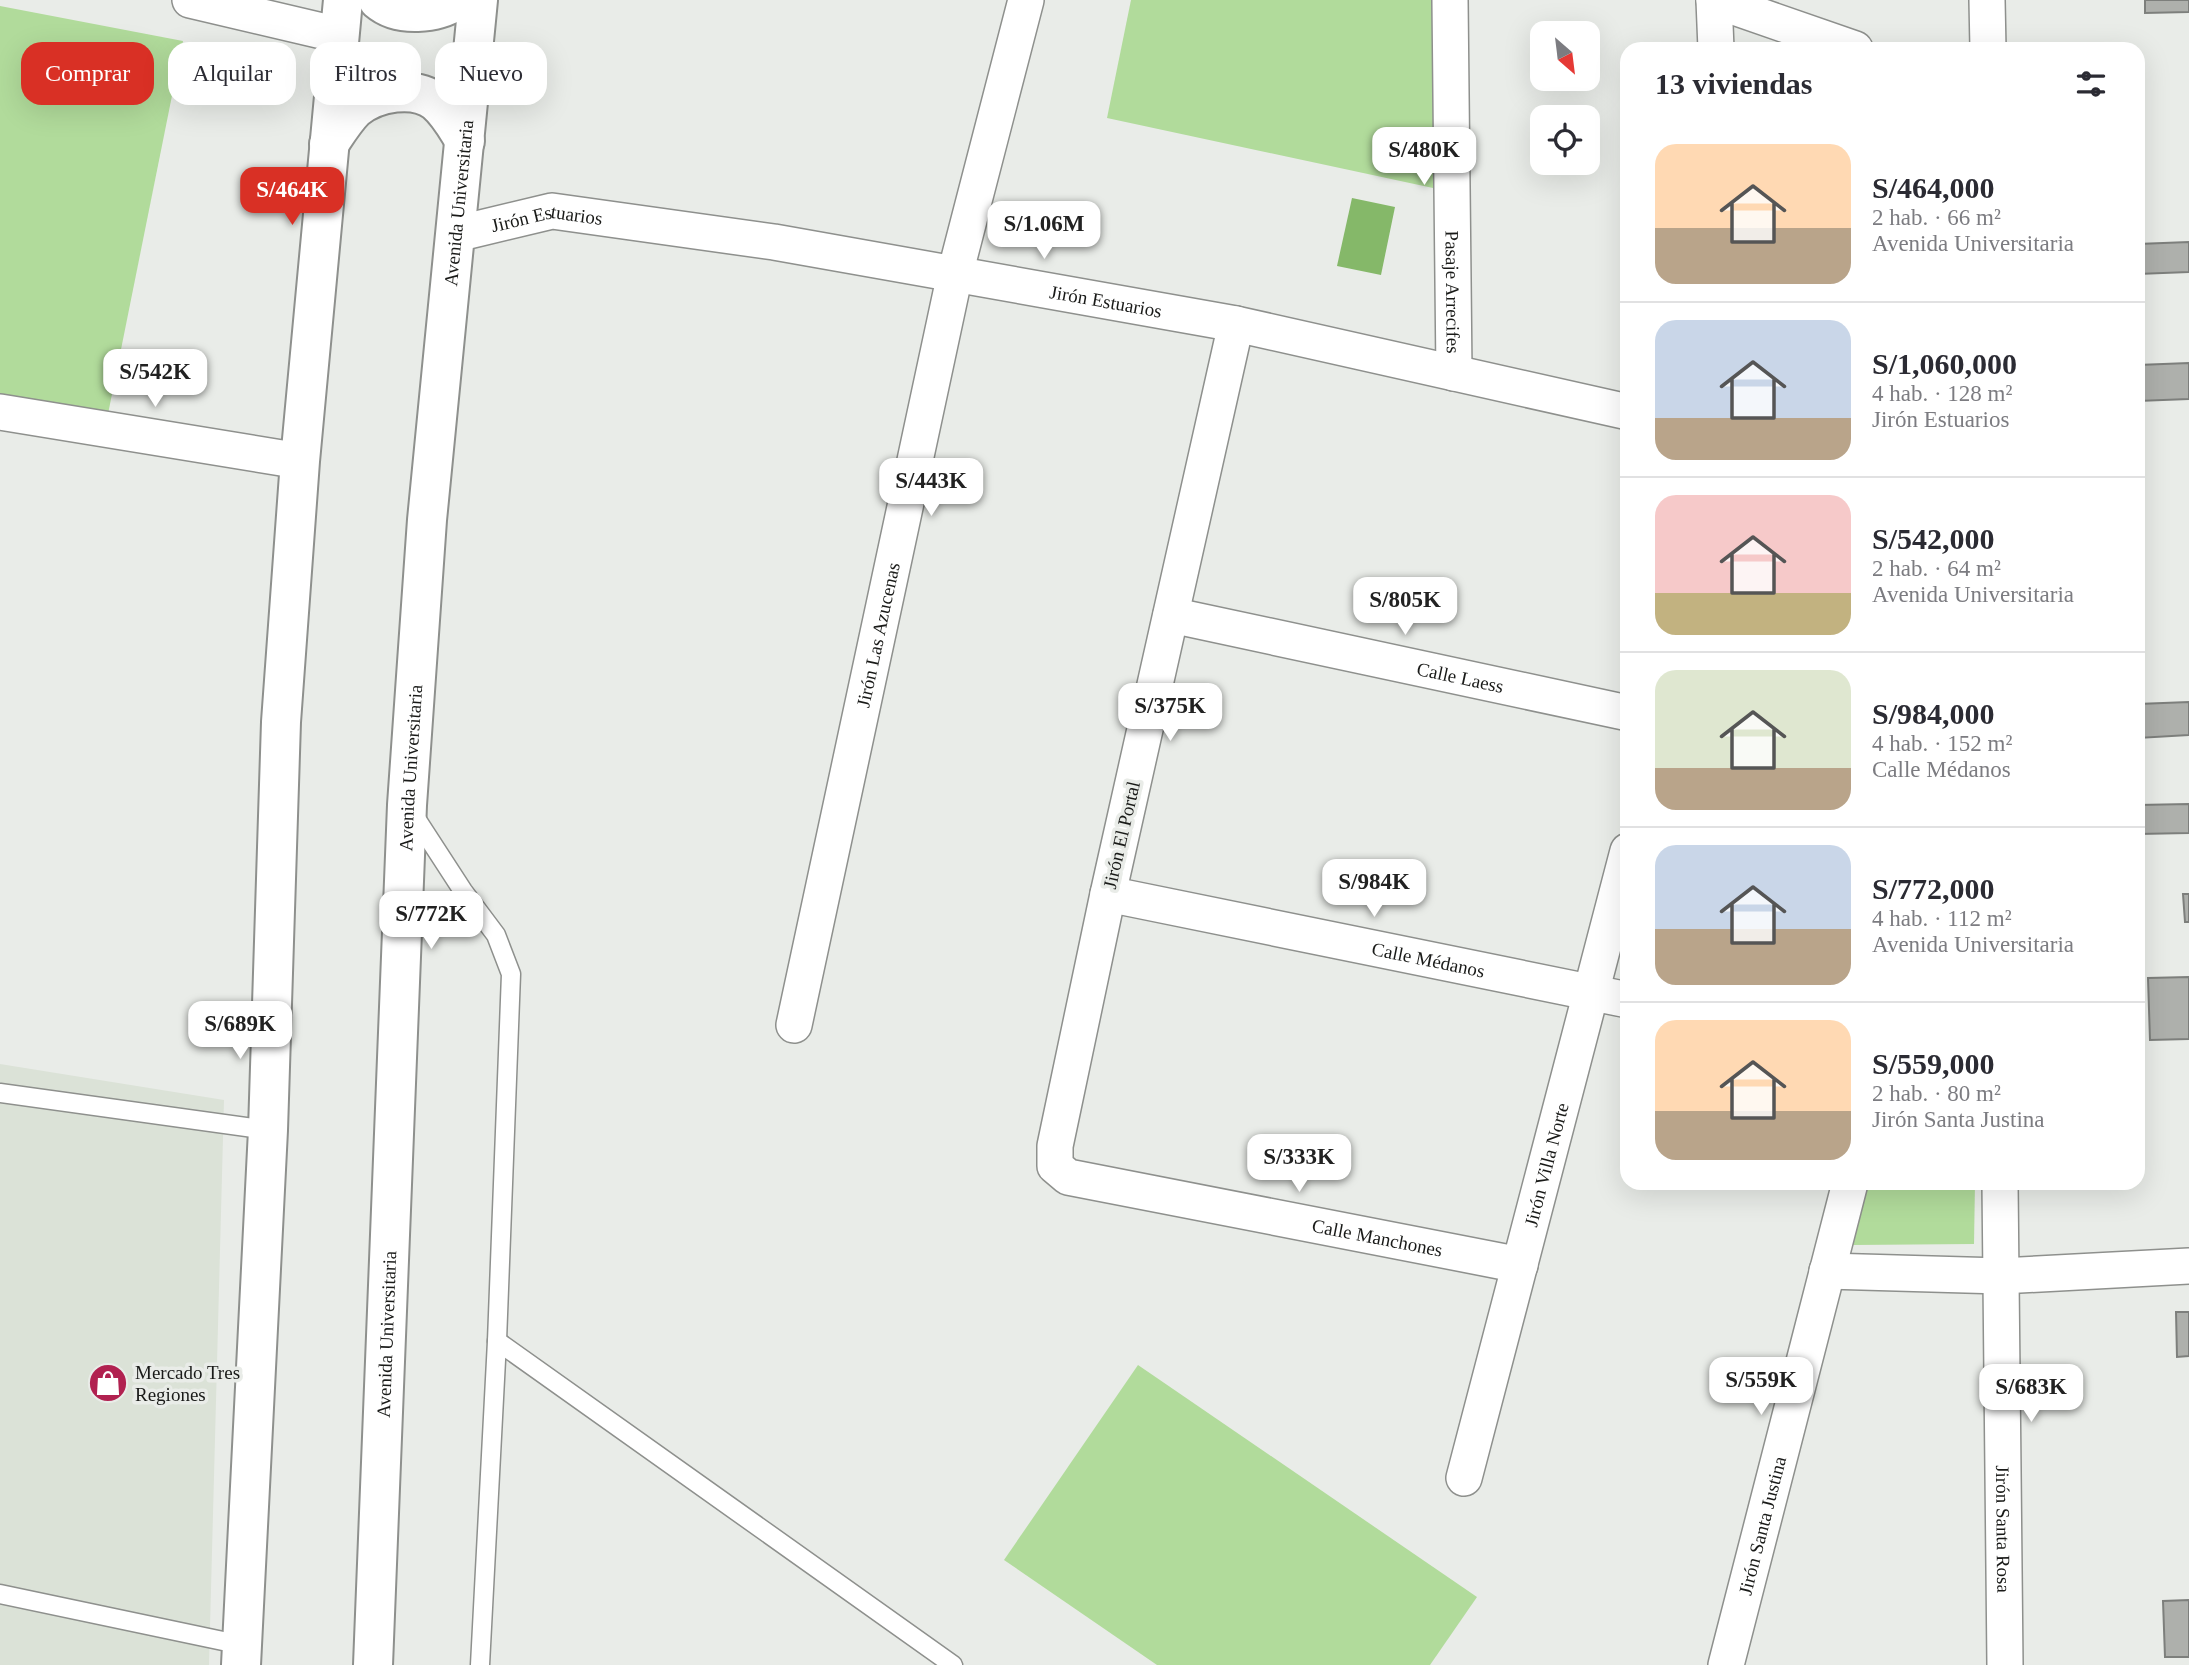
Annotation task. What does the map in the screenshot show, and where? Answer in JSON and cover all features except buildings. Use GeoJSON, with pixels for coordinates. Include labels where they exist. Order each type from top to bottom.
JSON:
{"type":"FeatureCollection","features":[{"type":"Feature","properties":{"kind":"main road"},"geometry":{"type":"LineString","coordinates":[[378,0],[382,4],[405,11],[427,12],[446,8],[458,0]]}},
{"type":"Feature","properties":{"kind":"main road","name":"Avenida Universitaria"},"geometry":{"type":"LineString","coordinates":[[373,1665],[407,805],[427,520],[478,0]]}},
{"type":"Feature","properties":{"kind":"main road"},"geometry":{"type":"LineString","coordinates":[[242,1655],[268,1130],[281,722],[300,461],[341,18]]}},
{"type":"Feature","properties":{"kind":"main road"},"geometry":{"type":"LineString","coordinates":[[329,144],[356,109],[373,99],[396,92],[416,94],[434,100],[450,116],[465,141]]}},
{"type":"Feature","properties":{"kind":"street"},"geometry":{"type":"LineString","coordinates":[[190,0],[341,18]]}},
{"type":"Feature","properties":{"kind":"street","name":"Jirón Las Azucenas"},"geometry":{"type":"LineString","coordinates":[[794,1025],[955,274],[1026,0]]}},
{"type":"Feature","properties":{"kind":"street","name":"Pasaje Arrecifes"},"geometry":{"type":"LineString","coordinates":[[1450,0],[1454,373]]}},
{"type":"Feature","properties":{"kind":"street"},"geometry":{"type":"LineString","coordinates":[[1716,42],[1714,0],[1835,42]]}},
{"type":"Feature","properties":{"kind":"street"},"geometry":{"type":"LineString","coordinates":[[1987,0],[1988,42]]}},
{"type":"Feature","properties":{"kind":"street","name":"Jirón Estuarios"},"geometry":{"type":"LineString","coordinates":[[456,234],[552,211],[774,242],[1236,324],[1620,410]]}},
{"type":"Feature","properties":{"kind":"street","name":"Jirón El Portal"},"geometry":{"type":"LineString","coordinates":[[1068,1177],[1055,1166],[1055,1146],[1108,894],[1236,324]]}},
{"type":"Feature","properties":{"kind":"street"},"geometry":{"type":"LineString","coordinates":[[0,412],[300,461]]}},
{"type":"Feature","properties":{"kind":"street","name":"Calle Laess"},"geometry":{"type":"LineString","coordinates":[[1171,615],[1620,710]]}},
{"type":"Feature","properties":{"kind":"street","name":"Jirón Villa Norte"},"geometry":{"type":"LineString","coordinates":[[1464,1478],[1620,881]]}},
{"type":"Feature","properties":{"kind":"street","name":"Calle Médanos"},"geometry":{"type":"LineString","coordinates":[[1108,894],[1620,998]]}},
{"type":"Feature","properties":{"kind":"street","name":"Calle Manchones"},"geometry":{"type":"LineString","coordinates":[[1068,1177],[1520,1265]]}},
{"type":"Feature","properties":{"kind":"street","name":"Jirón Santa Justina"},"geometry":{"type":"LineString","coordinates":[[1726,1665],[1848,1190]]}},
{"type":"Feature","properties":{"kind":"street","name":"Jirón Santa Rosa"},"geometry":{"type":"LineString","coordinates":[[2000,1190],[2005,1665]]}},
{"type":"Feature","properties":{"kind":"street"},"geometry":{"type":"LineString","coordinates":[[1827,1271],[2001,1276],[2189,1266]]}},
{"type":"Feature","properties":{"kind":"lane"},"geometry":{"type":"LineString","coordinates":[[407,805],[463,891],[496,935],[511,974],[497,1341],[480,1665]]}},
{"type":"Feature","properties":{"kind":"lane"},"geometry":{"type":"LineString","coordinates":[[0,1093],[268,1130]]}},
{"type":"Feature","properties":{"kind":"lane"},"geometry":{"type":"LineString","coordinates":[[497,1341],[953,1665]]}},
{"type":"Feature","properties":{"kind":"lane"},"geometry":{"type":"LineString","coordinates":[[0,1594],[242,1655]]}},
{"type":"Feature","properties":{"kind":"shaded area"},"geometry":{"type":"Polygon","coordinates":[[[1131,0],[1435,0],[1433,188],[1107,118],[1131,0]]]}},
{"type":"Feature","properties":{"kind":"shaded area"},"geometry":{"type":"Polygon","coordinates":[[[0,6],[183,41],[168,42],[168,105],[170,105],[106,424],[0,403],[0,6]]]}},
{"type":"Feature","properties":{"kind":"shaded area"},"geometry":{"type":"Polygon","coordinates":[[[1352,198],[1395,207],[1381,275],[1337,266],[1352,198]]]}},
{"type":"Feature","properties":{"kind":"shaded area","name":"Mercado Tres Regiones"},"geometry":{"type":"Polygon","coordinates":[[[0,1064],[224,1100],[209,1665],[0,1665],[0,1064]]]}},
{"type":"Feature","properties":{"kind":"shaded area"},"geometry":{"type":"Polygon","coordinates":[[[1866,1190],[1975,1190],[1974,1244],[1853,1245],[1866,1190]]]}},
{"type":"Feature","properties":{"kind":"shaded area"},"geometry":{"type":"Polygon","coordinates":[[[1138,1365],[1477,1597],[1430,1665],[1157,1665],[1004,1560],[1138,1365]]]}},
{"type":"Feature","properties":{"kind":"place","name":"Mercado Tres Regiones"},"geometry":{"type":"Point","coordinates":[108,1383]}}]}
